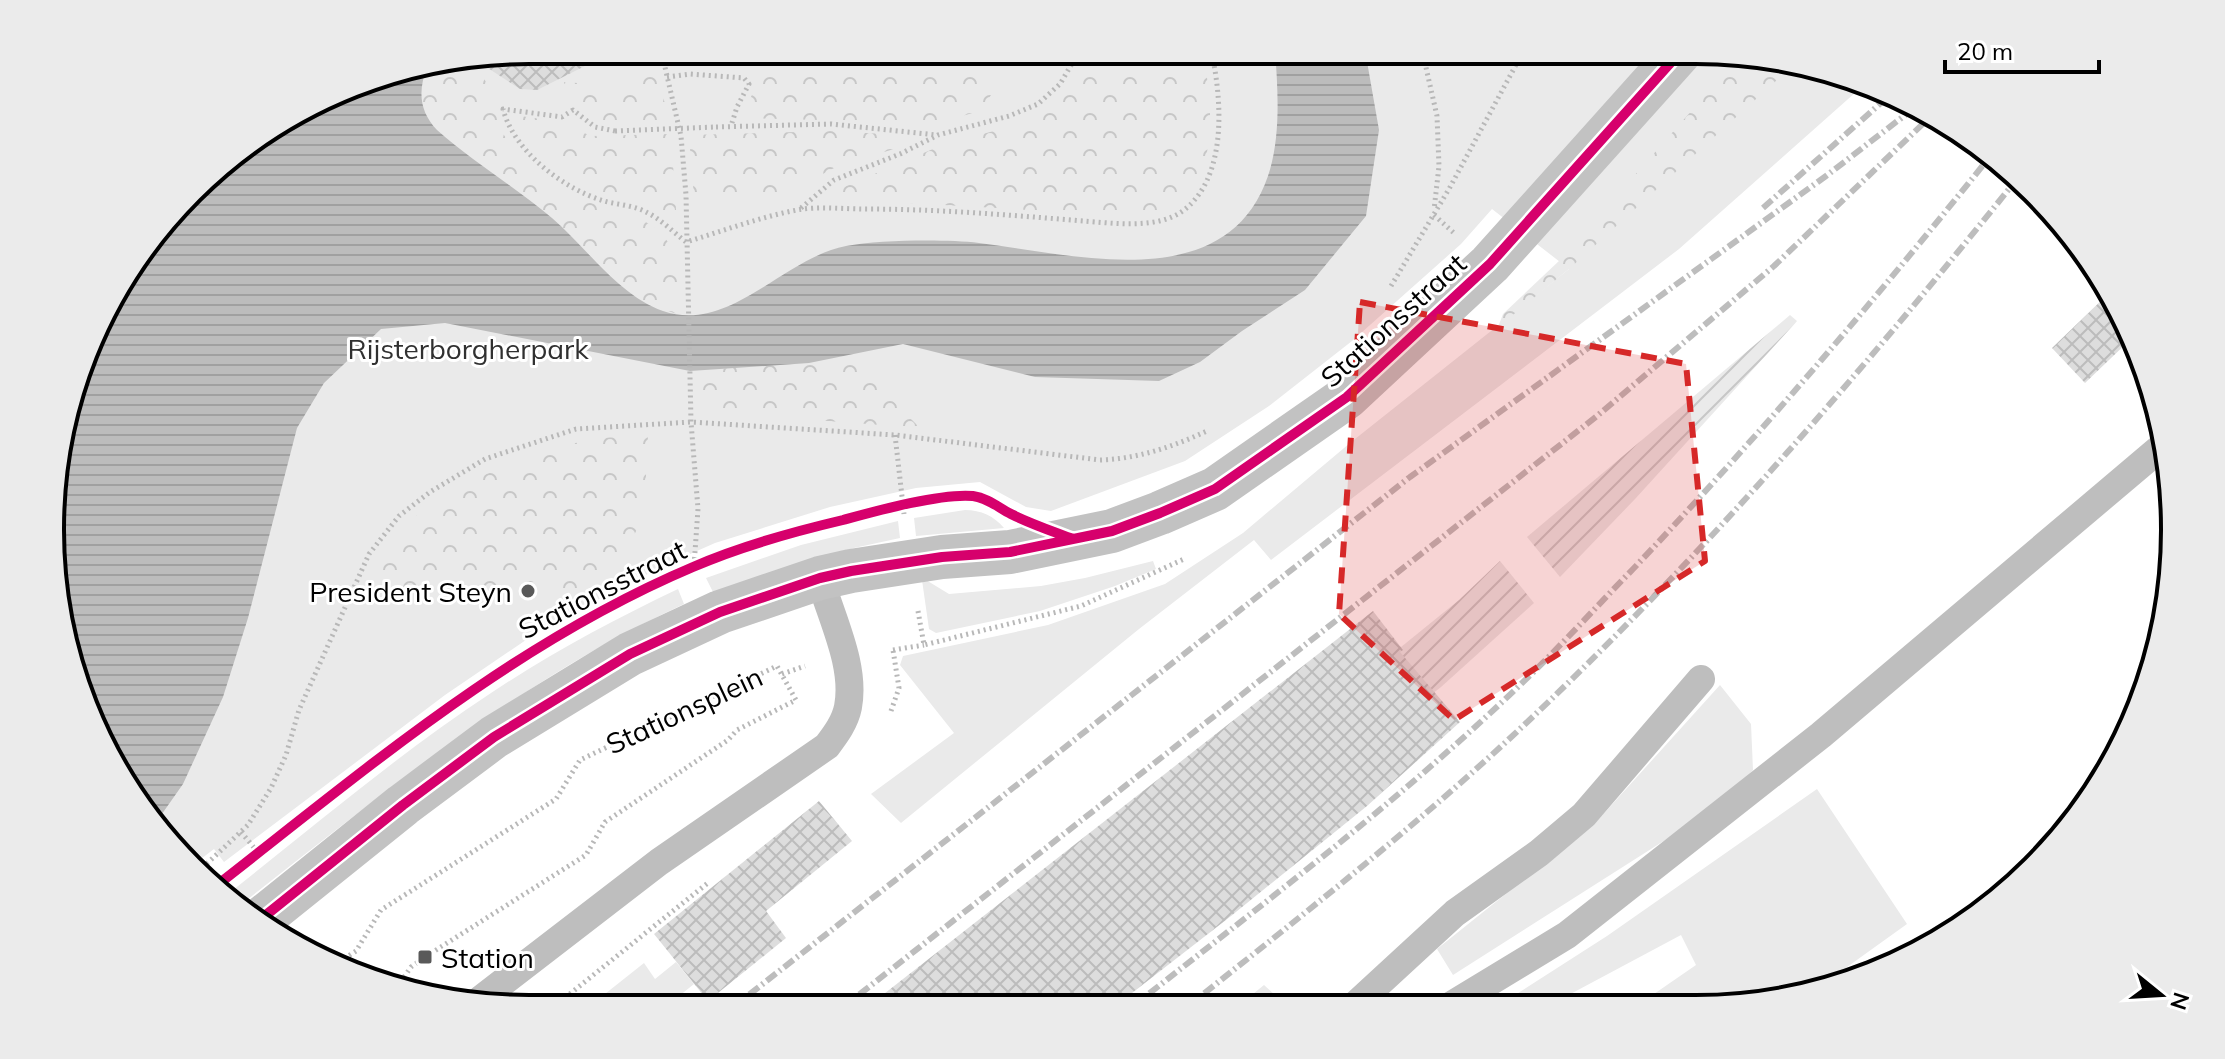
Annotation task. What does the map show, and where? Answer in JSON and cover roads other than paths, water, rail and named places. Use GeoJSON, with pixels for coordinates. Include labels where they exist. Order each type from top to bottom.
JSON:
{"type":"FeatureCollection","features":[{"type":"Feature","properties":{"kind":"street","name":"Stationsstraat"},"geometry":{"type":"LineString","coordinates":[[267,914],[494,737],[630,654],[720,612],[820,578],[910,561],[1010,552],[1112,531],[1215,489],[1347,397],[1490,264],[1669,64]]}},
{"type":"Feature","properties":{"kind":"lane"},"geometry":{"type":"LineString","coordinates":[[1468,995],[1567,935],[1628,888],[1821,735],[2154,453]]}},
{"type":"Feature","properties":{"kind":"lane"},"geometry":{"type":"LineString","coordinates":[[489,993],[659,862],[827,746],[840,729],[848,710],[850,690],[845,658],[820,578]]}},
{"type":"Feature","properties":{"kind":"lane"},"geometry":{"type":"LineString","coordinates":[[1366,995],[1455,913],[1539,853],[1584,815],[1701,679]]}},
{"type":"Feature","properties":{"kind":"railway"},"geometry":{"type":"LineString","coordinates":[[1763,208],[1881,103]]}},
{"type":"Feature","properties":{"kind":"railway"},"geometry":{"type":"LineString","coordinates":[[749,995],[1410,477],[1826,176],[1906,115]]}},
{"type":"Feature","properties":{"kind":"railway"},"geometry":{"type":"LineString","coordinates":[[859,995],[1597,416],[1774,266],[1923,124]]}},
{"type":"Feature","properties":{"kind":"railway"},"geometry":{"type":"LineString","coordinates":[[1147,995],[1378,811],[1535,671],[1771,418],[1984,164]]}},
{"type":"Feature","properties":{"kind":"railway"},"geometry":{"type":"LineString","coordinates":[[1202,995],[1429,810],[1576,676],[1772,469],[1897,326],[2010,187]]}},
{"type":"Feature","properties":{"kind":"place","name":"President Steyn"},"geometry":{"type":"Point","coordinates":[528,591]}},
{"type":"Feature","properties":{"kind":"place","name":"Station"},"geometry":{"type":"Point","coordinates":[425,957]}},
{"type":"Feature","properties":{"kind":"park label","name":"Rijsterborgherpark"},"geometry":{"type":"Point","coordinates":[468,348]}}]}
